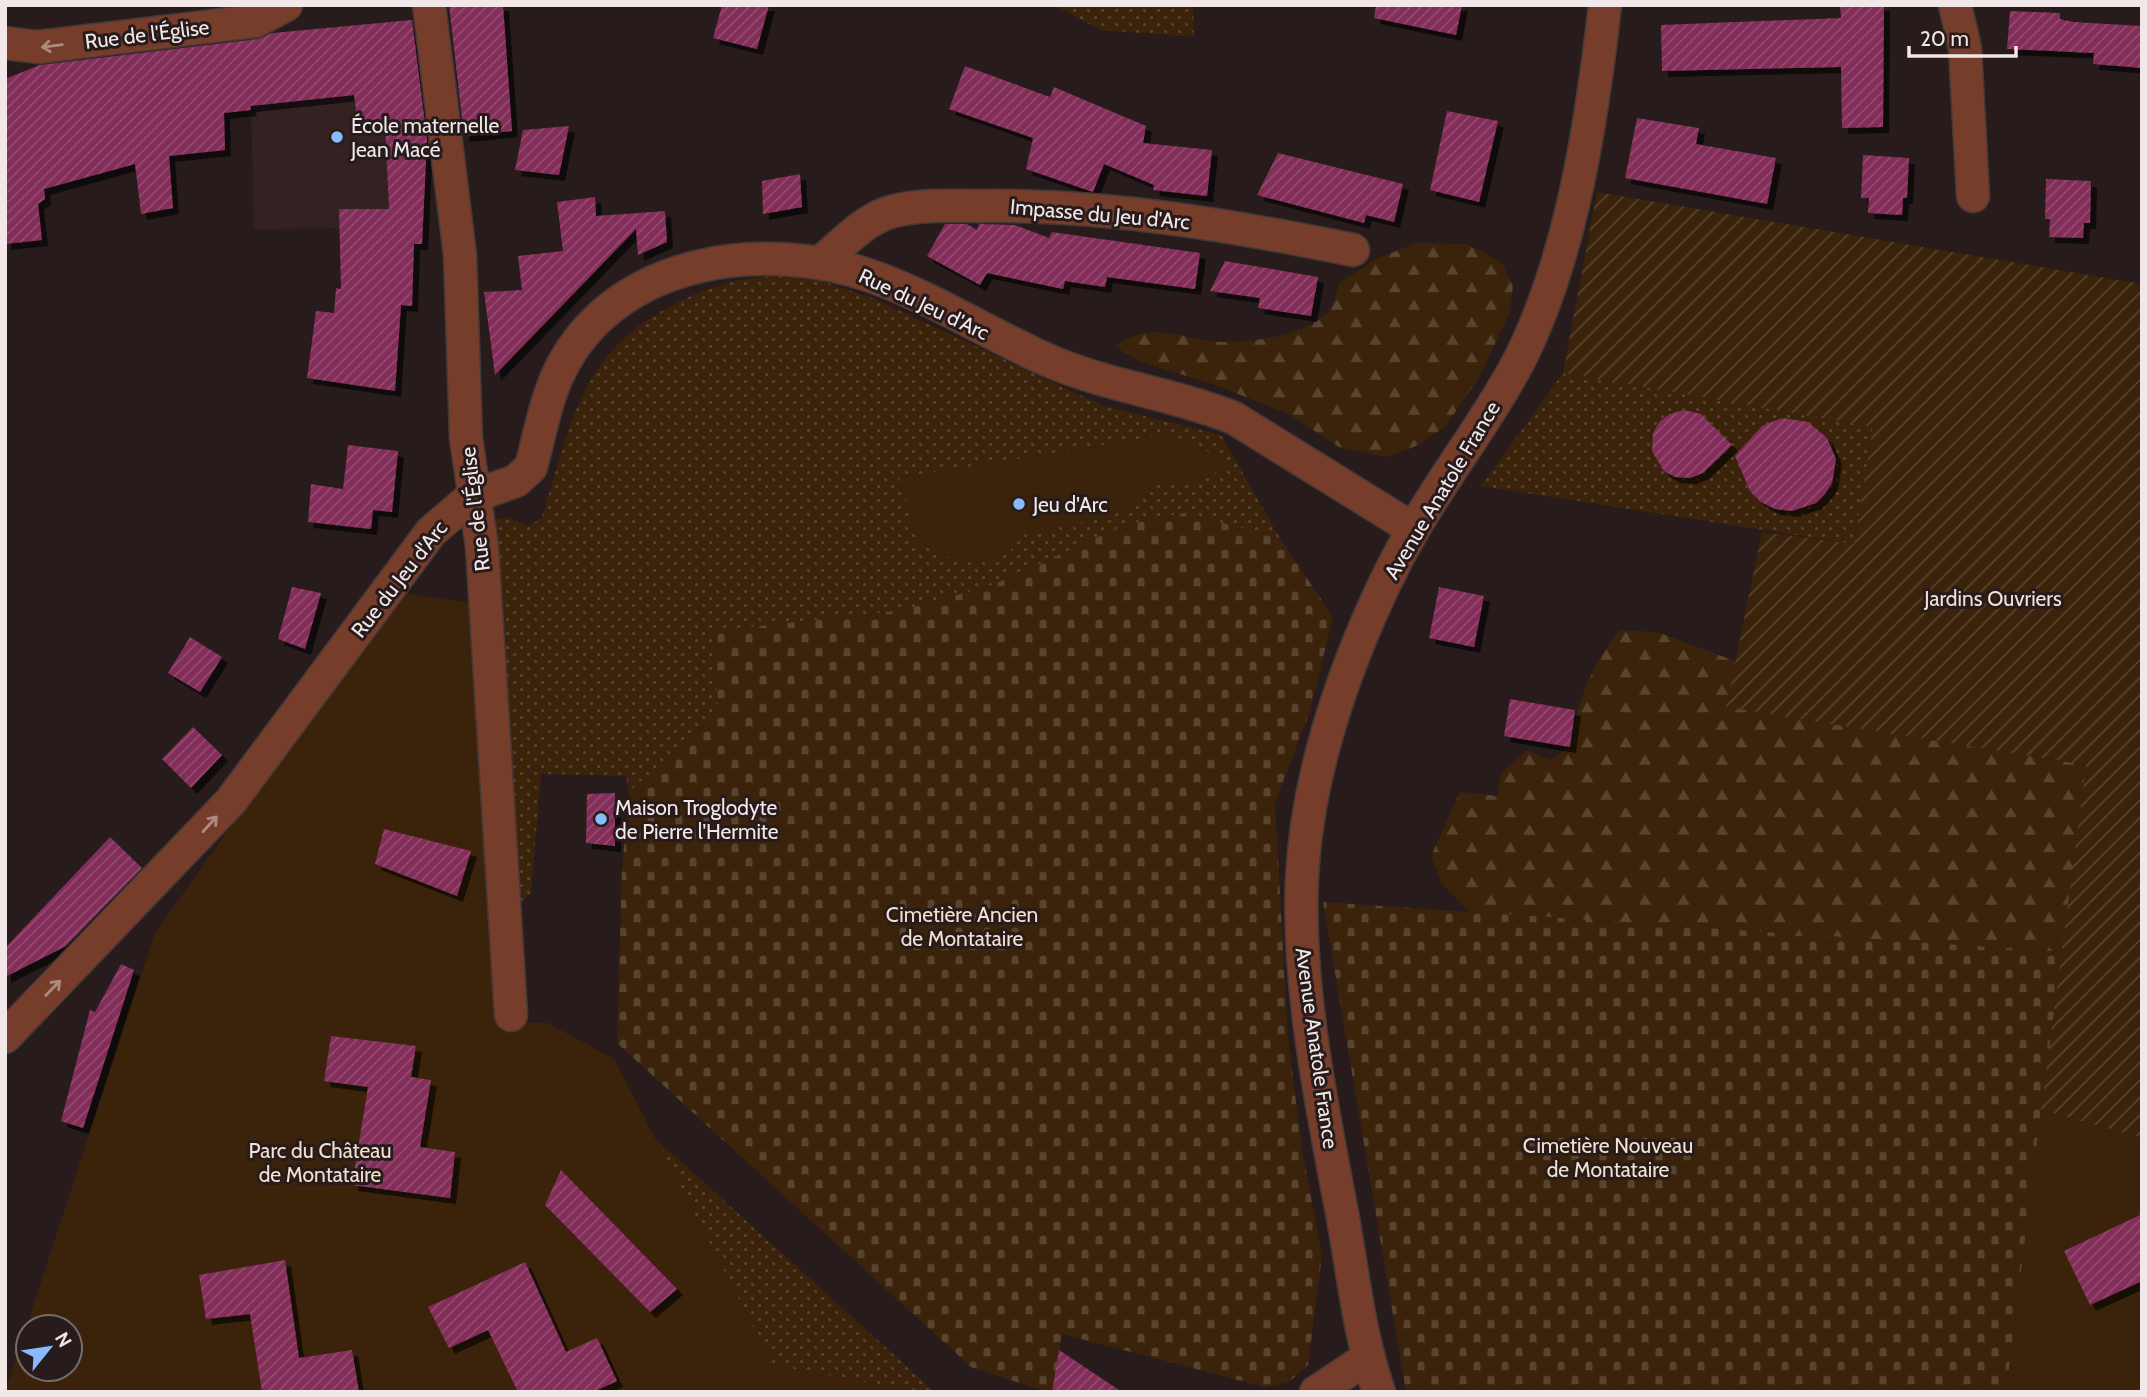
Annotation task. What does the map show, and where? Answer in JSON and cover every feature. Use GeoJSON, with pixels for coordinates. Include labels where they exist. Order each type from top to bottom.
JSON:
{"type":"FeatureCollection","features":[{"type":"Feature","properties":{"kind":"street","name":"Rue de l'Église"},"geometry":{"type":"LineString","coordinates":[[5,43],[38,47],[256,20],[286,5]]}},
{"type":"Feature","properties":{"kind":"street","name":"Rue de l'Église"},"geometry":{"type":"LineString","coordinates":[[429,5],[460,255],[466,439],[482,547],[510,1014]]}},
{"type":"Feature","properties":{"kind":"street","name":"Avenue Anatole France"},"geometry":{"type":"LineString","coordinates":[[1378,1392],[1337,1186],[1307,999],[1301,938],[1302,876],[1314,789],[1347,676],[1373,609],[1413,528],[1502,391],[1539,315],[1576,185],[1605,5]]}},
{"type":"Feature","properties":{"kind":"street"},"geometry":{"type":"LineString","coordinates":[[1955,5],[1965,48],[1973,196]]}},
{"type":"Feature","properties":{"kind":"street","name":"Impasse du Jeu d'Arc"},"geometry":{"type":"LineString","coordinates":[[821,262],[878,217],[893,211],[927,206],[1031,205],[1118,213],[1248,229],[1353,250]]}},
{"type":"Feature","properties":{"kind":"street","name":"Rue du Jeu d'Arc"},"geometry":{"type":"LineString","coordinates":[[5,1037],[213,821],[251,775],[431,532],[473,496],[525,475],[531,467],[548,401],[565,361],[591,326],[625,298],[670,275],[700,265],[784,257],[821,262],[872,276],[1063,367],[1207,407],[1234,418],[1413,528]]}},
{"type":"Feature","properties":{"kind":"street"},"geometry":{"type":"LineString","coordinates":[[1316,1392],[1369,1357]]}},
{"type":"Feature","properties":{"kind":"shaded area","name":"École maternelle Jean Macé"},"geometry":{"type":"Polygon","coordinates":[[[409,20],[425,165],[423,228],[254,229],[251,110],[240,36],[409,20]]]}},
{"type":"Feature","properties":{"kind":"green space"},"geometry":{"type":"Polygon","coordinates":[[[1054,5],[1193,5],[1194,37],[1100,30],[1054,5]]]}},
{"type":"Feature","properties":{"kind":"green space","name":"Jardins Ouvriers"},"geometry":{"type":"Polygon","coordinates":[[[1597,192],[2142,284],[2142,1138],[2041,1110],[2086,765],[1726,707],[1762,532],[1854,544],[1873,427],[1563,373],[1597,192]]]}},
{"type":"Feature","properties":{"kind":"green space"},"geometry":{"type":"Polygon","coordinates":[[[1417,243],[1467,244],[1501,262],[1513,285],[1510,312],[1478,379],[1445,427],[1416,446],[1386,457],[1339,447],[1289,414],[1213,384],[1141,362],[1115,347],[1144,333],[1157,332],[1230,342],[1270,338],[1298,331],[1321,318],[1330,309],[1339,283],[1376,259],[1417,243]]]}},
{"type":"Feature","properties":{"kind":"green space"},"geometry":{"type":"Polygon","coordinates":[[[780,276],[821,281],[875,299],[1101,405],[1221,435],[1280,538],[1184,513],[1124,525],[993,585],[904,610],[715,631],[718,714],[629,792],[626,776],[541,774],[531,893],[498,924],[476,604],[496,519],[508,517],[528,526],[542,518],[570,425],[582,397],[596,372],[615,348],[639,326],[669,307],[709,289],[750,278],[780,276]]]}},
{"type":"Feature","properties":{"kind":"green space"},"geometry":{"type":"Polygon","coordinates":[[[1563,373],[1873,427],[1854,544],[1481,486],[1563,373]]]}},
{"type":"Feature","properties":{"kind":"green space","name":"Jeu d'Arc"},"geometry":{"type":"Polygon","coordinates":[[[1170,434],[1235,464],[1194,483],[1153,480],[1150,493],[1114,515],[1023,535],[1008,554],[976,563],[955,561],[928,546],[920,546],[899,478],[1170,434]]]}},
{"type":"Feature","properties":{"kind":"green space","name":"Cimetière Ancien de Montataire"},"geometry":{"type":"Polygon","coordinates":[[[1184,513],[1280,538],[1333,617],[1310,711],[1275,803],[1288,1040],[1302,1149],[1322,1256],[1308,1365],[1289,1382],[1265,1387],[1062,1334],[1053,1392],[1047,1392],[971,1367],[617,1043],[622,868],[629,792],[718,714],[715,631],[904,610],[993,585],[1124,525],[1184,513]]]}},
{"type":"Feature","properties":{"kind":"green space","name":"Parc du Château de Montataire"},"geometry":{"type":"Polygon","coordinates":[[[398,592],[476,604],[501,1023],[548,1023],[614,1059],[773,1365],[918,1392],[5,1392],[14,1364],[14,1383],[84,1383],[84,1313],[31,1313],[155,933],[398,592]]]}},
{"type":"Feature","properties":{"kind":"green space"},"geometry":{"type":"Polygon","coordinates":[[[1619,630],[1657,632],[1735,661],[1727,707],[2086,765],[2063,952],[1470,912],[1441,883],[1431,856],[1460,792],[1498,796],[1501,774],[1527,750],[1550,760],[1570,747],[1576,715],[1587,685],[1619,630]]]}},
{"type":"Feature","properties":{"kind":"green space","name":"Cimetière Nouveau de Montataire"},"geometry":{"type":"Polygon","coordinates":[[[1323,902],[2063,952],[2006,1392],[1406,1392],[1323,902]]]}},
{"type":"Feature","properties":{"kind":"green space"},"geometry":{"type":"Polygon","coordinates":[[[2041,1110],[2142,1138],[2142,1392],[2006,1392],[2041,1110]]]}},
{"type":"Feature","properties":{"kind":"green space"},"geometry":{"type":"Polygon","coordinates":[[[655,1138],[935,1392],[918,1392],[773,1365],[655,1138]]]}},
{"type":"Feature","properties":{"kind":"building"},"geometry":{"type":"Polygon","coordinates":[[[449,5],[503,5],[512,131],[464,136],[449,5]]]}},
{"type":"Feature","properties":{"kind":"building"},"geometry":{"type":"Polygon","coordinates":[[[722,5],[769,5],[757,49],[713,38],[722,5]]]}},
{"type":"Feature","properties":{"kind":"building"},"geometry":{"type":"Polygon","coordinates":[[[1376,5],[1462,5],[1456,35],[1374,18],[1376,5]]]}},
{"type":"Feature","properties":{"kind":"building"},"geometry":{"type":"Polygon","coordinates":[[[1840,5],[1884,5],[1883,127],[1842,128],[1841,67],[1662,71],[1661,25],[1841,18],[1840,5]]]}},
{"type":"Feature","properties":{"kind":"building"},"geometry":{"type":"Polygon","coordinates":[[[2010,11],[2060,13],[2060,19],[2074,22],[2142,26],[2142,68],[2093,64],[2094,53],[2007,49],[2010,11]]]}},
{"type":"Feature","properties":{"kind":"building"},"geometry":{"type":"Polygon","coordinates":[[[412,20],[427,139],[422,244],[414,244],[412,306],[401,305],[395,391],[307,378],[316,311],[334,313],[336,288],[341,289],[339,209],[389,209],[385,122],[358,124],[354,95],[250,106],[251,110],[224,113],[225,150],[169,156],[173,208],[141,214],[135,164],[44,189],[45,199],[38,204],[42,240],[5,244],[5,79],[40,65],[258,39],[273,33],[412,20]]]}},
{"type":"Feature","properties":{"kind":"building"},"geometry":{"type":"Polygon","coordinates":[[[965,66],[1050,97],[1054,87],[1146,126],[1143,143],[1212,150],[1207,196],[1153,190],[1154,185],[1104,164],[1093,192],[1026,169],[1033,138],[949,109],[965,66]]]}},
{"type":"Feature","properties":{"kind":"building"},"geometry":{"type":"Polygon","coordinates":[[[1447,111],[1498,121],[1479,202],[1430,190],[1447,111]]]}},
{"type":"Feature","properties":{"kind":"building"},"geometry":{"type":"Polygon","coordinates":[[[1637,118],[1699,128],[1696,144],[1776,158],[1767,204],[1625,178],[1637,118]]]}},
{"type":"Feature","properties":{"kind":"building"},"geometry":{"type":"Polygon","coordinates":[[[569,126],[559,175],[515,170],[523,130],[569,126]]]}},
{"type":"Feature","properties":{"kind":"building"},"geometry":{"type":"Polygon","coordinates":[[[1278,153],[1403,184],[1394,222],[1366,215],[1364,223],[1257,195],[1278,153]]]}},
{"type":"Feature","properties":{"kind":"building"},"geometry":{"type":"Polygon","coordinates":[[[1863,155],[1909,158],[1907,198],[1903,198],[1902,215],[1868,213],[1869,198],[1861,198],[1863,155]]]}},
{"type":"Feature","properties":{"kind":"building"},"geometry":{"type":"Polygon","coordinates":[[[800,174],[802,207],[763,214],[762,181],[800,174]]]}},
{"type":"Feature","properties":{"kind":"building"},"geometry":{"type":"Polygon","coordinates":[[[2046,179],[2091,181],[2090,223],[2084,223],[2083,238],[2049,237],[2050,219],[2045,219],[2046,179]]]}},
{"type":"Feature","properties":{"kind":"building"},"geometry":{"type":"Polygon","coordinates":[[[595,197],[596,216],[665,211],[667,242],[638,255],[636,229],[495,375],[484,292],[522,290],[518,256],[563,251],[557,202],[595,197]]]}},
{"type":"Feature","properties":{"kind":"building"},"geometry":{"type":"Polygon","coordinates":[[[945,224],[967,224],[977,230],[979,224],[1015,225],[1049,238],[1052,232],[1200,253],[1195,289],[1107,277],[1105,287],[1065,281],[1063,289],[987,273],[980,285],[927,256],[945,224]]]}},
{"type":"Feature","properties":{"kind":"building"},"geometry":{"type":"Polygon","coordinates":[[[1225,261],[1318,277],[1311,316],[1258,308],[1260,298],[1210,291],[1225,261]]]}},
{"type":"Feature","properties":{"kind":"building"},"geometry":{"type":"Polygon","coordinates":[[[1684,410],[1701,414],[1732,445],[1703,473],[1690,478],[1675,477],[1664,471],[1652,451],[1653,433],[1660,421],[1670,414],[1684,410]]]}},
{"type":"Feature","properties":{"kind":"building"},"geometry":{"type":"Polygon","coordinates":[[[1782,418],[1808,422],[1827,438],[1836,459],[1832,483],[1825,494],[1816,503],[1792,511],[1775,509],[1761,502],[1750,491],[1735,456],[1762,426],[1782,418]]]}},
{"type":"Feature","properties":{"kind":"building"},"geometry":{"type":"Polygon","coordinates":[[[348,445],[398,451],[392,512],[373,510],[371,529],[308,522],[311,484],[343,489],[348,445]]]}},
{"type":"Feature","properties":{"kind":"building"},"geometry":{"type":"Polygon","coordinates":[[[292,587],[321,593],[305,649],[278,639],[292,587]]]}},
{"type":"Feature","properties":{"kind":"building"},"geometry":{"type":"Polygon","coordinates":[[[1439,587],[1484,596],[1474,647],[1429,638],[1439,587]]]}},
{"type":"Feature","properties":{"kind":"building"},"geometry":{"type":"Polygon","coordinates":[[[190,637],[222,657],[200,692],[168,673],[190,637]]]}},
{"type":"Feature","properties":{"kind":"building"},"geometry":{"type":"Polygon","coordinates":[[[1510,699],[1575,710],[1570,747],[1504,736],[1510,699]]]}},
{"type":"Feature","properties":{"kind":"building"},"geometry":{"type":"Polygon","coordinates":[[[193,727],[222,755],[191,788],[162,759],[193,727]]]}},
{"type":"Feature","properties":{"kind":"building","name":"Maison Troglodyte de Pierre l'Hermite"},"geometry":{"type":"Polygon","coordinates":[[[615,793],[615,846],[586,843],[587,794],[615,793]]]}},
{"type":"Feature","properties":{"kind":"building"},"geometry":{"type":"Polygon","coordinates":[[[384,829],[471,851],[457,896],[375,864],[384,829]]]}},
{"type":"Feature","properties":{"kind":"building"},"geometry":{"type":"Polygon","coordinates":[[[110,837],[142,868],[66,946],[5,977],[5,948],[110,837]]]}},
{"type":"Feature","properties":{"kind":"building"},"geometry":{"type":"Polygon","coordinates":[[[121,964],[134,970],[83,1128],[61,1121],[90,1010],[95,1012],[121,964]]]}},
{"type":"Feature","properties":{"kind":"building"},"geometry":{"type":"Polygon","coordinates":[[[331,1036],[416,1046],[411,1077],[431,1080],[420,1147],[455,1152],[450,1198],[352,1185],[368,1087],[324,1081],[331,1036]]]}},
{"type":"Feature","properties":{"kind":"building"},"geometry":{"type":"Polygon","coordinates":[[[561,1170],[677,1289],[650,1312],[545,1205],[561,1170]]]}},
{"type":"Feature","properties":{"kind":"building"},"geometry":{"type":"Polygon","coordinates":[[[2142,1214],[2142,1281],[2090,1305],[2064,1251],[2142,1214]]]}},
{"type":"Feature","properties":{"kind":"building"},"geometry":{"type":"Polygon","coordinates":[[[285,1260],[299,1358],[352,1350],[359,1392],[262,1392],[250,1314],[206,1319],[199,1275],[285,1260]]]}},
{"type":"Feature","properties":{"kind":"building"},"geometry":{"type":"Polygon","coordinates":[[[525,1262],[566,1352],[597,1338],[617,1381],[593,1392],[518,1392],[488,1330],[449,1348],[428,1307],[525,1262]]]}},
{"type":"Feature","properties":{"kind":"building"},"geometry":{"type":"Polygon","coordinates":[[[1059,1350],[1122,1392],[1052,1392],[1059,1350]]]}},
{"type":"Feature","properties":{"kind":"place","name":"École maternelle Jean Macé"},"geometry":{"type":"Point","coordinates":[337,137]}},
{"type":"Feature","properties":{"kind":"place","name":"Jeu d'Arc"},"geometry":{"type":"Point","coordinates":[1019,504]}},
{"type":"Feature","properties":{"kind":"place","name":"Maison Troglodyte de Pierre l'Hermite"},"geometry":{"type":"Point","coordinates":[601,819]}}]}
